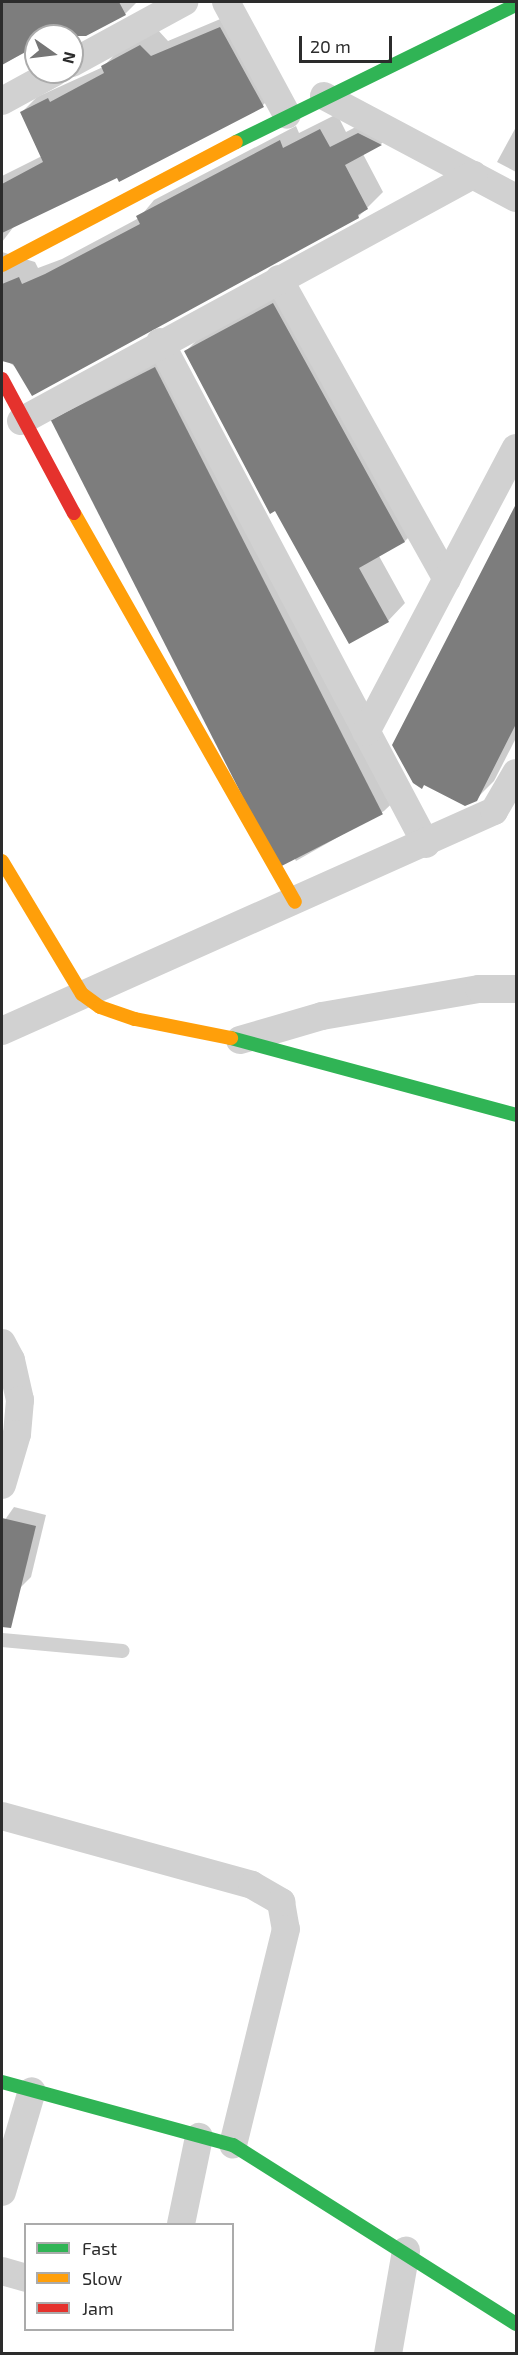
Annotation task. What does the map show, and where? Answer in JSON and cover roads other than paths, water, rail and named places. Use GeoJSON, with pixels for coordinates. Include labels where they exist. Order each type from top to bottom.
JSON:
{"type":"FeatureCollection","features":[{"type":"Feature","properties":{"kind":"street"},"geometry":{"type":"LineString","coordinates":[[84,56],[184,2]]}},
{"type":"Feature","properties":{"kind":"street"},"geometry":{"type":"LineString","coordinates":[[226,2],[287,116]]}},
{"type":"Feature","properties":{"kind":"street"},"geometry":{"type":"LineString","coordinates":[[2,266],[324,96],[513,5]]}},
{"type":"Feature","properties":{"kind":"street"},"geometry":{"type":"LineString","coordinates":[[2,101],[33,84]]}},
{"type":"Feature","properties":{"kind":"street"},"geometry":{"type":"LineString","coordinates":[[324,96],[516,198]]}},
{"type":"Feature","properties":{"kind":"street"},"geometry":{"type":"LineString","coordinates":[[21,421],[160,342],[473,175]]}},
{"type":"Feature","properties":{"kind":"street"},"geometry":{"type":"LineString","coordinates":[[279,279],[447,579]]}},
{"type":"Feature","properties":{"kind":"street"},"geometry":{"type":"LineString","coordinates":[[160,342],[426,844]]}},
{"type":"Feature","properties":{"kind":"street"},"geometry":{"type":"LineString","coordinates":[[2,379],[21,421],[295,902]]}},
{"type":"Feature","properties":{"kind":"street"},"geometry":{"type":"LineString","coordinates":[[366,732],[516,448]]}},
{"type":"Feature","properties":{"kind":"street"},"geometry":{"type":"LineString","coordinates":[[2,1031],[426,844],[494,811],[516,772]]}},
{"type":"Feature","properties":{"kind":"street"},"geometry":{"type":"LineString","coordinates":[[2,861],[82,994],[100,1007],[135,1019],[240,1040],[516,1114]]}},
{"type":"Feature","properties":{"kind":"street"},"geometry":{"type":"LineString","coordinates":[[240,1040],[322,1016],[479,989],[516,988]]}},
{"type":"Feature","properties":{"kind":"street"},"geometry":{"type":"LineString","coordinates":[[2,1343],[11,1360],[20,1400],[17,1434],[2,1485]]}},
{"type":"Feature","properties":{"kind":"street"},"geometry":{"type":"LineString","coordinates":[[2,1816],[252,1885],[281,1902],[286,1929],[233,2145]]}},
{"type":"Feature","properties":{"kind":"street"},"geometry":{"type":"LineString","coordinates":[[2,2082],[233,2145],[406,2251],[516,2324]]}},
{"type":"Feature","properties":{"kind":"street"},"geometry":{"type":"LineString","coordinates":[[2,2192],[32,2091]]}},
{"type":"Feature","properties":{"kind":"street"},"geometry":{"type":"LineString","coordinates":[[181,2223],[200,2137]]}},
{"type":"Feature","properties":{"kind":"street"},"geometry":{"type":"LineString","coordinates":[[388,2354],[406,2251]]}},
{"type":"Feature","properties":{"kind":"street"},"geometry":{"type":"LineString","coordinates":[[2,2271],[24,2277]]}},
{"type":"Feature","properties":{"kind":"lane"},"geometry":{"type":"LineString","coordinates":[[2,1640],[122,1651]]}}]}
